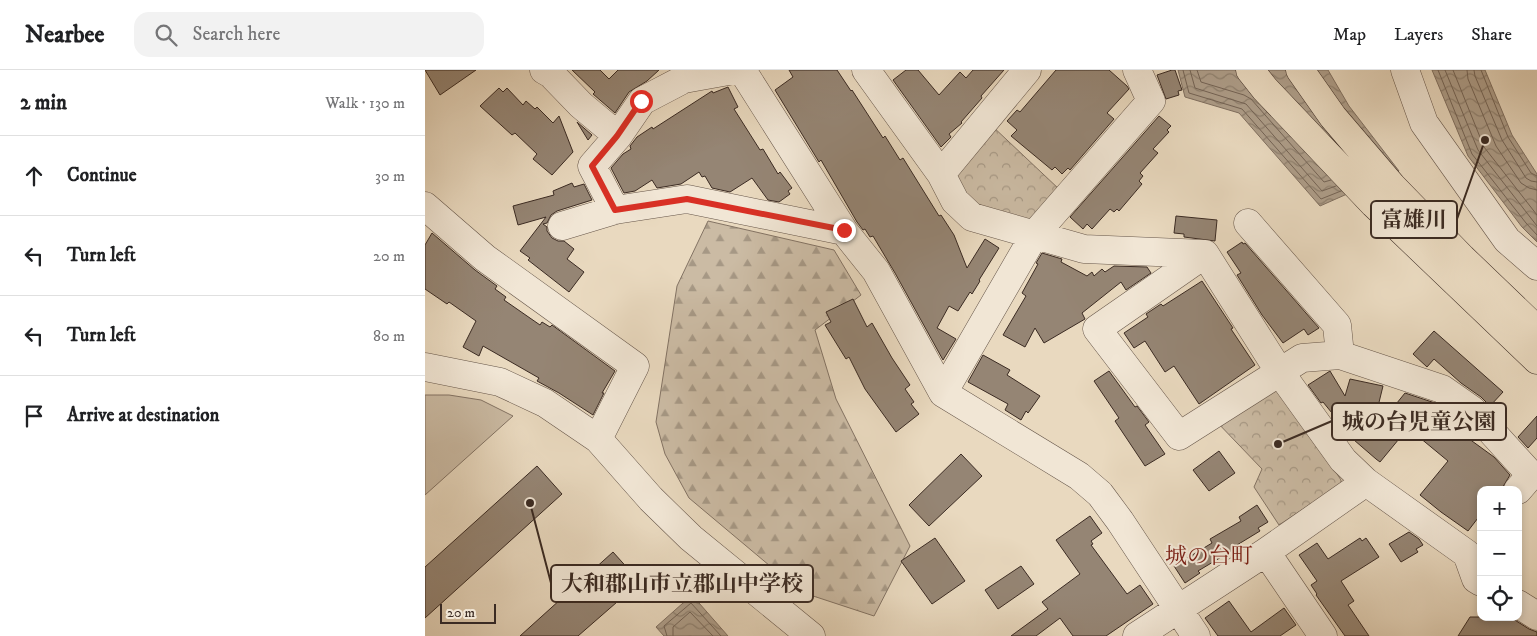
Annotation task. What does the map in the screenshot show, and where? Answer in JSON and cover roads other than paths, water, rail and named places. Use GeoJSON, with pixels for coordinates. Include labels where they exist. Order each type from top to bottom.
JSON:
{"type":"FeatureCollection","features":[{"type":"Feature","properties":{"kind":"main road"},"geometry":{"type":"LineString","coordinates":[[1250,70],[1265,89],[1383,195],[1462,258],[1537,330]]}},
{"type":"Feature","properties":{"kind":"main road"},"geometry":{"type":"LineString","coordinates":[[1300,70],[1383,195],[1537,360]]}},
{"type":"Feature","properties":{"kind":"street"},"geometry":{"type":"LineString","coordinates":[[615,210],[592,166],[617,136],[641,101],[684,79],[734,70]]}},
{"type":"Feature","properties":{"kind":"street"},"geometry":{"type":"LineString","coordinates":[[742,70],[844,230],[877,272],[943,392],[1079,476],[1100,494],[1196,636]]}},
{"type":"Feature","properties":{"kind":"street"},"geometry":{"type":"LineString","coordinates":[[750,70],[758,70]]}},
{"type":"Feature","properties":{"kind":"street"},"geometry":{"type":"LineString","coordinates":[[866,70],[941,174],[955,201],[972,217],[1083,249],[1205,254]]}},
{"type":"Feature","properties":{"kind":"street"},"geometry":{"type":"LineString","coordinates":[[941,174],[1027,70]]}},
{"type":"Feature","properties":{"kind":"street"},"geometry":{"type":"LineString","coordinates":[[943,392],[1035,234],[1151,101],[1137,70]]}},
{"type":"Feature","properties":{"kind":"street"},"geometry":{"type":"LineString","coordinates":[[1405,70],[1424,123],[1507,240],[1537,266]]}},
{"type":"Feature","properties":{"kind":"street"},"geometry":{"type":"LineString","coordinates":[[550,71],[581,105],[617,136]]}},
{"type":"Feature","properties":{"kind":"street"},"geometry":{"type":"LineString","coordinates":[[562,226],[615,210],[687,199],[844,230]]}},
{"type":"Feature","properties":{"kind":"street"},"geometry":{"type":"LineString","coordinates":[[426,210],[485,258],[635,366],[598,439]]}},
{"type":"Feature","properties":{"kind":"street"},"geometry":{"type":"LineString","coordinates":[[1248,223],[1337,325],[1340,355]]}},
{"type":"Feature","properties":{"kind":"street"},"geometry":{"type":"LineString","coordinates":[[1205,254],[1279,371],[1343,460],[1366,482],[1474,546],[1477,579]]}},
{"type":"Feature","properties":{"kind":"street"},"geometry":{"type":"LineString","coordinates":[[1205,254],[1097,329],[1179,436],[1302,358],[1340,355],[1442,389],[1472,410],[1531,475],[1521,486]]}},
{"type":"Feature","properties":{"kind":"street"},"geometry":{"type":"LineString","coordinates":[[425,367],[500,382],[545,403],[598,439],[651,499],[691,538],[811,636]]}},
{"type":"Feature","properties":{"kind":"street"},"geometry":{"type":"LineString","coordinates":[[1137,636],[1266,552],[1366,482]]}},
{"type":"Feature","properties":{"kind":"street"},"geometry":{"type":"LineString","coordinates":[[1266,552],[1323,636]]}},
{"type":"Feature","properties":{"kind":"street"},"geometry":{"type":"LineString","coordinates":[[1522,607],[1537,616]]}},
{"type":"Feature","properties":{"kind":"water"},"geometry":{"type":"Polygon","coordinates":[[[1178,70],[1328,70],[1349,106],[1399,171],[1320,206],[1239,113],[1185,97],[1178,70]]]}},
{"type":"Feature","properties":{"kind":"water"},"geometry":{"type":"Polygon","coordinates":[[[1432,70],[1485,70],[1512,135],[1537,174],[1537,242],[1522,227],[1468,156],[1432,70]]]}},
{"type":"Feature","properties":{"kind":"water"},"geometry":{"type":"Polygon","coordinates":[[[692,595],[728,636],[664,636],[656,627],[692,595]]]}},
{"type":"Feature","properties":{"kind":"place","name":"富雄川"},"geometry":{"type":"Point","coordinates":[1485,140]}},
{"type":"Feature","properties":{"kind":"place","name":"城の台児童公園"},"geometry":{"type":"Point","coordinates":[1278,444]}},
{"type":"Feature","properties":{"kind":"place","name":"大和郡山市立郡山中学校"},"geometry":{"type":"Point","coordinates":[530,503]}},
{"type":"Feature","properties":{"kind":"district","name":"城の台町"},"geometry":{"type":"Point","coordinates":[1209,555]}}]}
